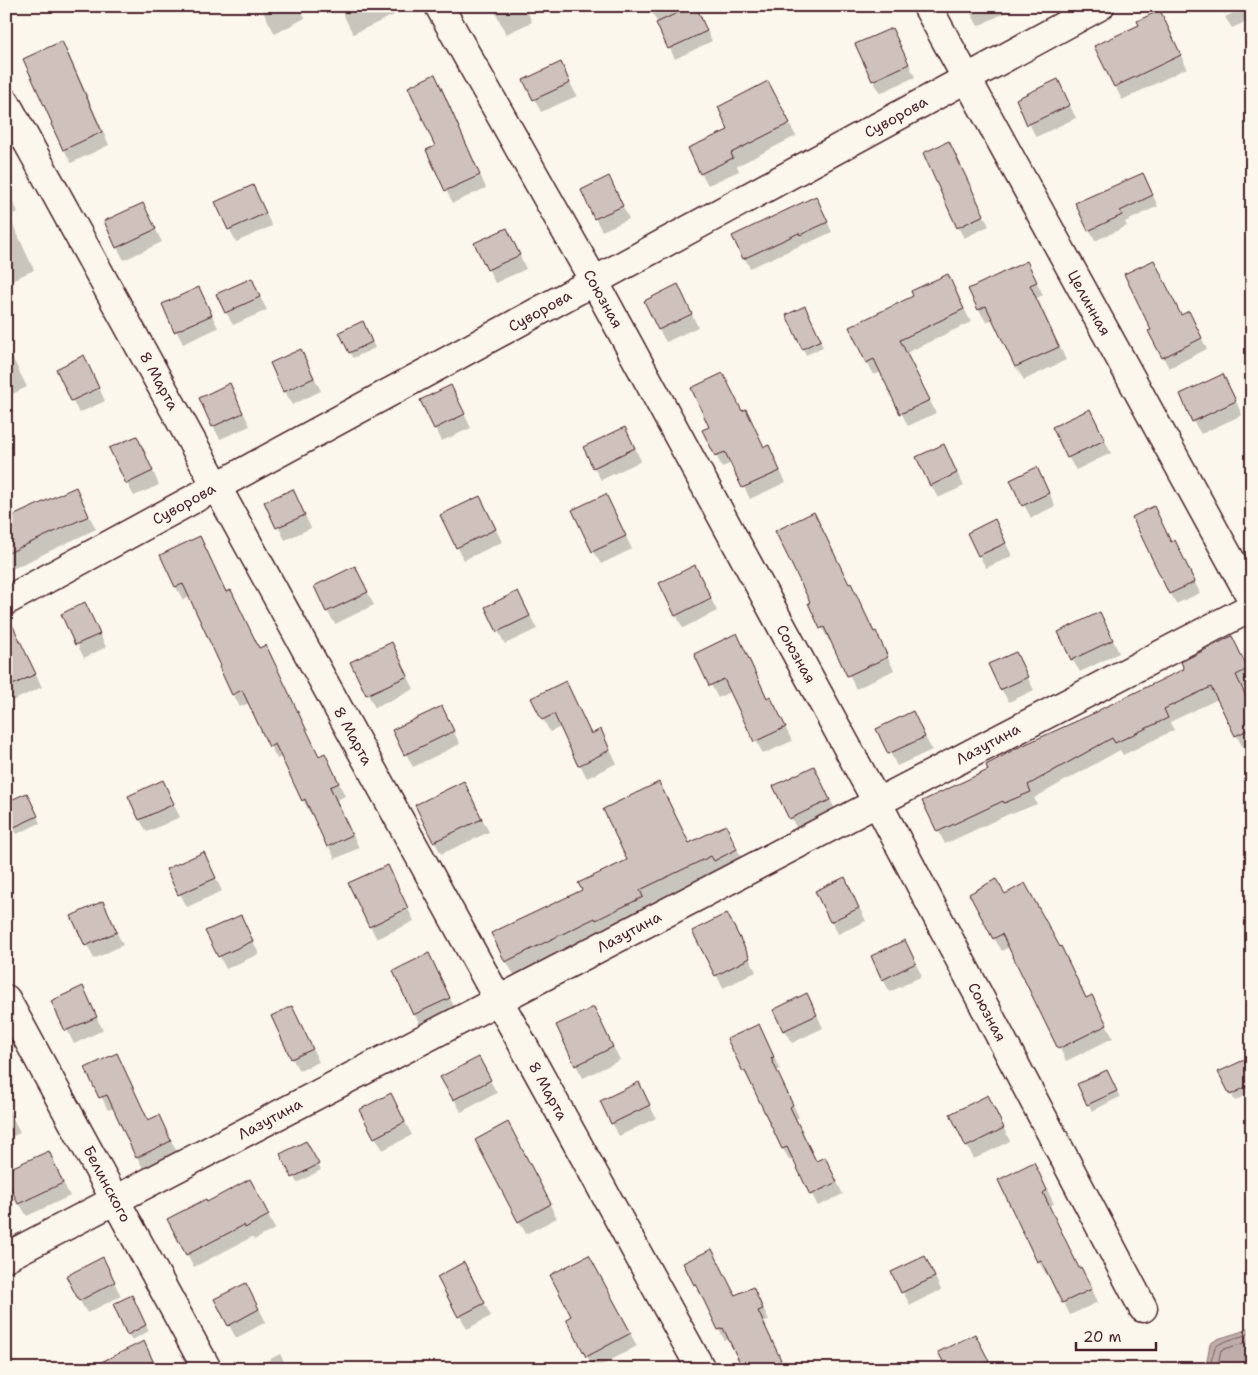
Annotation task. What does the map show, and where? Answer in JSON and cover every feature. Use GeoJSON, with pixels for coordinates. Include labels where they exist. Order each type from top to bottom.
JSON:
{"type":"FeatureCollection","features":[{"type":"Feature","properties":{"kind":"street","name":"Союзная"},"geometry":{"type":"LineString","coordinates":[[439,6],[594,281],[877,802],[1144,1308]]}},
{"type":"Feature","properties":{"kind":"street","name":"Целинная"},"geometry":{"type":"LineString","coordinates":[[927,6],[1252,599]]}},
{"type":"Feature","properties":{"kind":"street","name":"Суворова"},"geometry":{"type":"LineString","coordinates":[[6,601],[1100,6]]}},
{"type":"Feature","properties":{"kind":"street","name":"8 Марта"},"geometry":{"type":"LineString","coordinates":[[6,103],[700,1369]]}},
{"type":"Feature","properties":{"kind":"street","name":"Лазутина"},"geometry":{"type":"LineString","coordinates":[[6,1257],[1252,607]]}},
{"type":"Feature","properties":{"kind":"street","name":"Белинского"},"geometry":{"type":"LineString","coordinates":[[6,998],[207,1369]]}},
{"type":"Feature","properties":{"kind":"water"},"geometry":{"type":"Polygon","coordinates":[[[1252,1326],[1252,1369],[1204,1369],[1210,1344],[1217,1339],[1252,1326]]]}},
{"type":"Feature","properties":{"kind":"building"},"geometry":{"type":"Polygon","coordinates":[[[692,6],[696,6],[707,31],[668,49],[656,23],[692,6]]]}},
{"type":"Feature","properties":{"kind":"building"},"geometry":{"type":"Polygon","coordinates":[[[1160,10],[1181,55],[1114,87],[1094,46],[1139,25],[1137,21],[1160,10]]]}},
{"type":"Feature","properties":{"kind":"building"},"geometry":{"type":"Polygon","coordinates":[[[892,28],[909,64],[872,81],[855,44],[892,28]]]}},
{"type":"Feature","properties":{"kind":"building"},"geometry":{"type":"Polygon","coordinates":[[[62,41],[102,132],[63,150],[23,59],[62,41]]]}},
{"type":"Feature","properties":{"kind":"building"},"geometry":{"type":"Polygon","coordinates":[[[561,62],[570,83],[533,100],[523,80],[561,62]]]}},
{"type":"Feature","properties":{"kind":"building"},"geometry":{"type":"Polygon","coordinates":[[[435,74],[480,175],[445,191],[426,150],[435,146],[408,87],[435,74]]]}},
{"type":"Feature","properties":{"kind":"building"},"geometry":{"type":"Polygon","coordinates":[[[1058,79],[1070,105],[1027,125],[1016,99],[1058,79]]]}},
{"type":"Feature","properties":{"kind":"building"},"geometry":{"type":"Polygon","coordinates":[[[768,81],[790,123],[731,153],[733,158],[700,174],[688,148],[728,130],[718,107],[768,81]]]}},
{"type":"Feature","properties":{"kind":"building"},"geometry":{"type":"Polygon","coordinates":[[[949,141],[984,215],[957,228],[923,153],[949,141]]]}},
{"type":"Feature","properties":{"kind":"building"},"geometry":{"type":"Polygon","coordinates":[[[1143,173],[1153,195],[1120,211],[1122,215],[1088,231],[1075,203],[1143,173]]]}},
{"type":"Feature","properties":{"kind":"building"},"geometry":{"type":"Polygon","coordinates":[[[609,176],[623,206],[594,219],[581,190],[609,176]]]}},
{"type":"Feature","properties":{"kind":"building"},"geometry":{"type":"Polygon","coordinates":[[[253,185],[266,213],[228,230],[215,202],[253,185]]]}},
{"type":"Feature","properties":{"kind":"building"},"geometry":{"type":"Polygon","coordinates":[[[816,196],[828,222],[743,259],[732,236],[816,196]]]}},
{"type":"Feature","properties":{"kind":"building"},"geometry":{"type":"Polygon","coordinates":[[[143,203],[156,229],[116,248],[104,221],[143,203]]]}},
{"type":"Feature","properties":{"kind":"building"},"geometry":{"type":"Polygon","coordinates":[[[507,228],[520,255],[487,270],[474,243],[507,228]]]}},
{"type":"Feature","properties":{"kind":"building"},"geometry":{"type":"Polygon","coordinates":[[[1154,260],[1181,315],[1189,311],[1202,338],[1162,358],[1148,331],[1151,330],[1124,274],[1154,260]]]}},
{"type":"Feature","properties":{"kind":"building"},"geometry":{"type":"Polygon","coordinates":[[[1027,261],[1037,282],[1030,285],[1059,347],[1015,367],[986,306],[978,310],[968,289],[1027,261]]]}},
{"type":"Feature","properties":{"kind":"building"},"geometry":{"type":"Polygon","coordinates":[[[948,274],[964,309],[900,340],[930,400],[900,414],[874,359],[866,363],[849,327],[913,296],[911,291],[948,274]]]}},
{"type":"Feature","properties":{"kind":"building"},"geometry":{"type":"Polygon","coordinates":[[[252,278],[260,297],[225,313],[216,294],[252,278]]]}},
{"type":"Feature","properties":{"kind":"building"},"geometry":{"type":"Polygon","coordinates":[[[678,284],[692,314],[658,330],[644,301],[678,284]]]}},
{"type":"Feature","properties":{"kind":"building"},"geometry":{"type":"Polygon","coordinates":[[[199,287],[212,315],[174,332],[162,304],[199,287]]]}},
{"type":"Feature","properties":{"kind":"building"},"geometry":{"type":"Polygon","coordinates":[[[805,306],[821,340],[802,349],[786,315],[805,306]]]}},
{"type":"Feature","properties":{"kind":"building"},"geometry":{"type":"Polygon","coordinates":[[[363,321],[372,342],[349,353],[339,332],[363,321]]]}},
{"type":"Feature","properties":{"kind":"building"},"geometry":{"type":"Polygon","coordinates":[[[301,349],[314,378],[283,392],[270,363],[301,349]]]}},
{"type":"Feature","properties":{"kind":"building"},"geometry":{"type":"Polygon","coordinates":[[[84,355],[99,388],[71,401],[56,369],[84,355]]]}},
{"type":"Feature","properties":{"kind":"building"},"geometry":{"type":"Polygon","coordinates":[[[723,373],[742,411],[746,409],[764,447],[769,445],[780,471],[742,488],[725,452],[715,456],[702,430],[709,427],[691,388],[723,373]]]}},
{"type":"Feature","properties":{"kind":"building"},"geometry":{"type":"Polygon","coordinates":[[[1223,374],[1236,401],[1192,422],[1180,394],[1223,374]]]}},
{"type":"Feature","properties":{"kind":"building"},"geometry":{"type":"Polygon","coordinates":[[[230,383],[243,413],[212,427],[199,398],[230,383]]]}},
{"type":"Feature","properties":{"kind":"building"},"geometry":{"type":"Polygon","coordinates":[[[451,385],[465,414],[434,429],[420,400],[451,385]]]}},
{"type":"Feature","properties":{"kind":"building"},"geometry":{"type":"Polygon","coordinates":[[[1090,409],[1105,440],[1067,458],[1052,427],[1090,409]]]}},
{"type":"Feature","properties":{"kind":"building"},"geometry":{"type":"Polygon","coordinates":[[[625,427],[635,448],[593,468],[583,447],[625,427]]]}},
{"type":"Feature","properties":{"kind":"building"},"geometry":{"type":"Polygon","coordinates":[[[137,436],[153,471],[126,484],[109,448],[137,436]]]}},
{"type":"Feature","properties":{"kind":"building"},"geometry":{"type":"Polygon","coordinates":[[[944,444],[957,473],[930,486],[916,457],[944,444]]]}},
{"type":"Feature","properties":{"kind":"building"},"geometry":{"type":"Polygon","coordinates":[[[1037,467],[1049,493],[1022,506],[1010,480],[1037,467]]]}},
{"type":"Feature","properties":{"kind":"building"},"geometry":{"type":"Polygon","coordinates":[[[76,487],[89,516],[6,554],[6,519],[76,487]]]}},
{"type":"Feature","properties":{"kind":"building"},"geometry":{"type":"Polygon","coordinates":[[[293,489],[305,515],[276,528],[264,502],[293,489]]]}},
{"type":"Feature","properties":{"kind":"building"},"geometry":{"type":"Polygon","coordinates":[[[606,494],[626,536],[592,552],[572,510],[606,494]]]}},
{"type":"Feature","properties":{"kind":"building"},"geometry":{"type":"Polygon","coordinates":[[[480,496],[496,529],[456,548],[440,515],[480,496]]]}},
{"type":"Feature","properties":{"kind":"building"},"geometry":{"type":"Polygon","coordinates":[[[1154,506],[1171,542],[1175,540],[1195,582],[1169,594],[1132,517],[1154,506]]]}},
{"type":"Feature","properties":{"kind":"building"},"geometry":{"type":"Polygon","coordinates":[[[814,512],[849,584],[851,583],[888,657],[847,676],[824,627],[820,629],[808,603],[810,602],[775,531],[814,512]]]}},
{"type":"Feature","properties":{"kind":"building"},"geometry":{"type":"Polygon","coordinates":[[[995,519],[1006,543],[978,556],[967,533],[995,519]]]}},
{"type":"Feature","properties":{"kind":"building"},"geometry":{"type":"Polygon","coordinates":[[[200,536],[226,592],[231,590],[259,648],[266,645],[319,756],[325,753],[339,783],[330,787],[352,835],[327,847],[305,799],[302,801],[275,744],[269,747],[242,690],[232,695],[219,667],[221,666],[183,584],[175,587],[160,555],[200,536]]]}},
{"type":"Feature","properties":{"kind":"building"},"geometry":{"type":"Polygon","coordinates":[[[695,565],[711,598],[675,616],[659,583],[695,565]]]}},
{"type":"Feature","properties":{"kind":"building"},"geometry":{"type":"Polygon","coordinates":[[[355,566],[368,592],[326,612],[314,586],[355,566]]]}},
{"type":"Feature","properties":{"kind":"building"},"geometry":{"type":"Polygon","coordinates":[[[518,591],[530,616],[497,632],[485,607],[518,591]]]}},
{"type":"Feature","properties":{"kind":"building"},"geometry":{"type":"Polygon","coordinates":[[[85,602],[100,634],[75,645],[61,614],[85,602]]]}},
{"type":"Feature","properties":{"kind":"building"},"geometry":{"type":"Polygon","coordinates":[[[1100,612],[1113,640],[1071,660],[1058,632],[1100,612]]]}},
{"type":"Feature","properties":{"kind":"building"},"geometry":{"type":"Polygon","coordinates":[[[8,616],[36,674],[6,688],[6,617],[8,616]]]}},
{"type":"Feature","properties":{"kind":"building"},"geometry":{"type":"Polygon","coordinates":[[[737,633],[767,698],[770,696],[786,727],[754,742],[724,679],[709,686],[694,654],[737,633]]]}},
{"type":"Feature","properties":{"kind":"building"},"geometry":{"type":"Polygon","coordinates":[[[1232,636],[1248,669],[1236,675],[1252,709],[1252,728],[1235,736],[1211,687],[1164,709],[1168,718],[1115,743],[1112,738],[1028,785],[1031,792],[1004,803],[1003,801],[937,832],[922,801],[988,770],[986,765],[1017,748],[1099,711],[1184,669],[1181,662],[1232,636]]]}},
{"type":"Feature","properties":{"kind":"building"},"geometry":{"type":"Polygon","coordinates":[[[392,642],[408,676],[366,695],[350,662],[392,642]]]}},
{"type":"Feature","properties":{"kind":"building"},"geometry":{"type":"Polygon","coordinates":[[[1016,652],[1028,677],[1000,690],[988,664],[1016,652]]]}},
{"type":"Feature","properties":{"kind":"building"},"geometry":{"type":"Polygon","coordinates":[[[566,681],[591,734],[601,729],[610,750],[578,766],[554,714],[542,720],[531,698],[566,681]]]}},
{"type":"Feature","properties":{"kind":"building"},"geometry":{"type":"Polygon","coordinates":[[[442,706],[454,731],[404,755],[392,730],[442,706]]]}},
{"type":"Feature","properties":{"kind":"building"},"geometry":{"type":"Polygon","coordinates":[[[913,711],[925,737],[888,754],[876,729],[913,711]]]}},
{"type":"Feature","properties":{"kind":"building"},"geometry":{"type":"Polygon","coordinates":[[[814,766],[830,800],[789,819],[773,786],[814,766]]]}},
{"type":"Feature","properties":{"kind":"building"},"geometry":{"type":"Polygon","coordinates":[[[163,780],[174,804],[139,820],[128,796],[163,780]]]}},
{"type":"Feature","properties":{"kind":"building"},"geometry":{"type":"Polygon","coordinates":[[[464,781],[482,819],[433,842],[415,805],[464,781]]]}},
{"type":"Feature","properties":{"kind":"building"},"geometry":{"type":"Polygon","coordinates":[[[659,782],[689,843],[726,825],[737,849],[714,861],[711,856],[640,890],[643,897],[505,962],[491,933],[582,890],[578,883],[627,860],[603,809],[659,782]]]}},
{"type":"Feature","properties":{"kind":"building"},"geometry":{"type":"Polygon","coordinates":[[[27,793],[38,816],[12,828],[6,816],[6,802],[27,793]]]}},
{"type":"Feature","properties":{"kind":"building"},"geometry":{"type":"Polygon","coordinates":[[[204,852],[216,878],[178,895],[166,869],[204,852]]]}},
{"type":"Feature","properties":{"kind":"building"},"geometry":{"type":"Polygon","coordinates":[[[388,865],[408,908],[369,927],[348,883],[388,865]]]}},
{"type":"Feature","properties":{"kind":"building"},"geometry":{"type":"Polygon","coordinates":[[[845,877],[859,908],[830,922],[815,891],[845,877]]]}},
{"type":"Feature","properties":{"kind":"building"},"geometry":{"type":"Polygon","coordinates":[[[996,879],[1005,894],[1025,883],[1061,946],[1086,998],[1092,995],[1107,1025],[1058,1049],[1002,934],[993,939],[969,894],[996,879]]]}},
{"type":"Feature","properties":{"kind":"building"},"geometry":{"type":"Polygon","coordinates":[[[103,901],[117,932],[85,946],[71,916],[103,901]]]}},
{"type":"Feature","properties":{"kind":"building"},"geometry":{"type":"Polygon","coordinates":[[[727,913],[750,958],[715,976],[692,931],[727,913]]]}},
{"type":"Feature","properties":{"kind":"building"},"geometry":{"type":"Polygon","coordinates":[[[241,915],[253,941],[218,957],[205,931],[241,915]]]}},
{"type":"Feature","properties":{"kind":"building"},"geometry":{"type":"Polygon","coordinates":[[[905,940],[916,963],[882,980],[871,956],[905,940]]]}},
{"type":"Feature","properties":{"kind":"building"},"geometry":{"type":"Polygon","coordinates":[[[429,953],[450,998],[413,1015],[393,971],[429,953]]]}},
{"type":"Feature","properties":{"kind":"building"},"geometry":{"type":"Polygon","coordinates":[[[83,986],[97,1017],[65,1031],[51,1001],[83,986]]]}},
{"type":"Feature","properties":{"kind":"building"},"geometry":{"type":"Polygon","coordinates":[[[807,993],[817,1015],[783,1031],[773,1010],[807,993]]]}},
{"type":"Feature","properties":{"kind":"building"},"geometry":{"type":"Polygon","coordinates":[[[292,1006],[313,1049],[291,1059],[271,1016],[292,1006]]]}},
{"type":"Feature","properties":{"kind":"building"},"geometry":{"type":"Polygon","coordinates":[[[594,1007],[613,1047],[575,1066],[556,1025],[594,1007]]]}},
{"type":"Feature","properties":{"kind":"building"},"geometry":{"type":"Polygon","coordinates":[[[759,1024],[774,1057],[771,1058],[793,1105],[790,1107],[816,1161],[825,1157],[837,1182],[810,1195],[787,1147],[782,1149],[745,1071],[743,1072],[727,1039],[759,1024]]]}},
{"type":"Feature","properties":{"kind":"building"},"geometry":{"type":"Polygon","coordinates":[[[117,1053],[148,1120],[159,1115],[171,1141],[136,1158],[107,1095],[99,1098],[85,1068],[117,1053]]]}},
{"type":"Feature","properties":{"kind":"building"},"geometry":{"type":"Polygon","coordinates":[[[479,1057],[491,1080],[453,1100],[440,1077],[479,1057]]]}},
{"type":"Feature","properties":{"kind":"building"},"geometry":{"type":"Polygon","coordinates":[[[1244,1060],[1252,1075],[1252,1084],[1230,1095],[1218,1072],[1244,1060]]]}},
{"type":"Feature","properties":{"kind":"building"},"geometry":{"type":"Polygon","coordinates":[[[1107,1070],[1117,1091],[1087,1105],[1077,1084],[1107,1070]]]}},
{"type":"Feature","properties":{"kind":"building"},"geometry":{"type":"Polygon","coordinates":[[[639,1082],[650,1105],[611,1124],[600,1101],[639,1082]]]}},
{"type":"Feature","properties":{"kind":"building"},"geometry":{"type":"Polygon","coordinates":[[[391,1093],[405,1122],[374,1138],[359,1110],[391,1093]]]}},
{"type":"Feature","properties":{"kind":"building"},"geometry":{"type":"Polygon","coordinates":[[[988,1095],[1004,1128],[966,1147],[950,1114],[988,1095]]]}},
{"type":"Feature","properties":{"kind":"building"},"geometry":{"type":"Polygon","coordinates":[[[508,1122],[551,1204],[518,1222],[475,1140],[508,1122]]]}},
{"type":"Feature","properties":{"kind":"building"},"geometry":{"type":"Polygon","coordinates":[[[306,1141],[319,1164],[292,1178],[280,1154],[306,1141]]]}},
{"type":"Feature","properties":{"kind":"building"},"geometry":{"type":"Polygon","coordinates":[[[49,1151],[63,1183],[18,1204],[6,1177],[6,1170],[49,1151]]]}},
{"type":"Feature","properties":{"kind":"building"},"geometry":{"type":"Polygon","coordinates":[[[1034,1162],[1047,1190],[1043,1193],[1079,1268],[1081,1267],[1092,1289],[1062,1303],[1041,1260],[1037,1262],[998,1180],[1034,1162]]]}},
{"type":"Feature","properties":{"kind":"building"},"geometry":{"type":"Polygon","coordinates":[[[250,1179],[269,1215],[245,1228],[244,1225],[186,1255],[167,1219],[206,1199],[207,1202],[250,1179]]]}},
{"type":"Feature","properties":{"kind":"building"},"geometry":{"type":"Polygon","coordinates":[[[712,1249],[735,1295],[753,1287],[763,1309],[758,1311],[781,1360],[762,1369],[743,1369],[723,1328],[718,1330],[696,1284],[694,1285],[683,1263],[712,1249]]]}},
{"type":"Feature","properties":{"kind":"building"},"geometry":{"type":"Polygon","coordinates":[[[589,1255],[631,1333],[586,1357],[566,1319],[571,1316],[550,1275],[589,1255]]]}},
{"type":"Feature","properties":{"kind":"building"},"geometry":{"type":"Polygon","coordinates":[[[925,1256],[935,1277],[901,1293],[891,1272],[925,1256]]]}},
{"type":"Feature","properties":{"kind":"building"},"geometry":{"type":"Polygon","coordinates":[[[103,1257],[115,1282],[79,1301],[66,1276],[103,1257]]]}},
{"type":"Feature","properties":{"kind":"building"},"geometry":{"type":"Polygon","coordinates":[[[464,1262],[485,1303],[458,1317],[437,1277],[464,1262]]]}},
{"type":"Feature","properties":{"kind":"building"},"geometry":{"type":"Polygon","coordinates":[[[246,1283],[259,1309],[228,1326],[214,1299],[246,1283]]]}},
{"type":"Feature","properties":{"kind":"building"},"geometry":{"type":"Polygon","coordinates":[[[132,1295],[146,1325],[127,1335],[113,1304],[132,1295]]]}},
{"type":"Feature","properties":{"kind":"building"},"geometry":{"type":"Polygon","coordinates":[[[975,1334],[989,1361],[973,1369],[947,1369],[938,1352],[975,1334]]]}},
{"type":"Feature","properties":{"kind":"building"},"geometry":{"type":"Polygon","coordinates":[[[144,1341],[153,1361],[138,1369],[87,1369],[144,1341]]]}}]}
